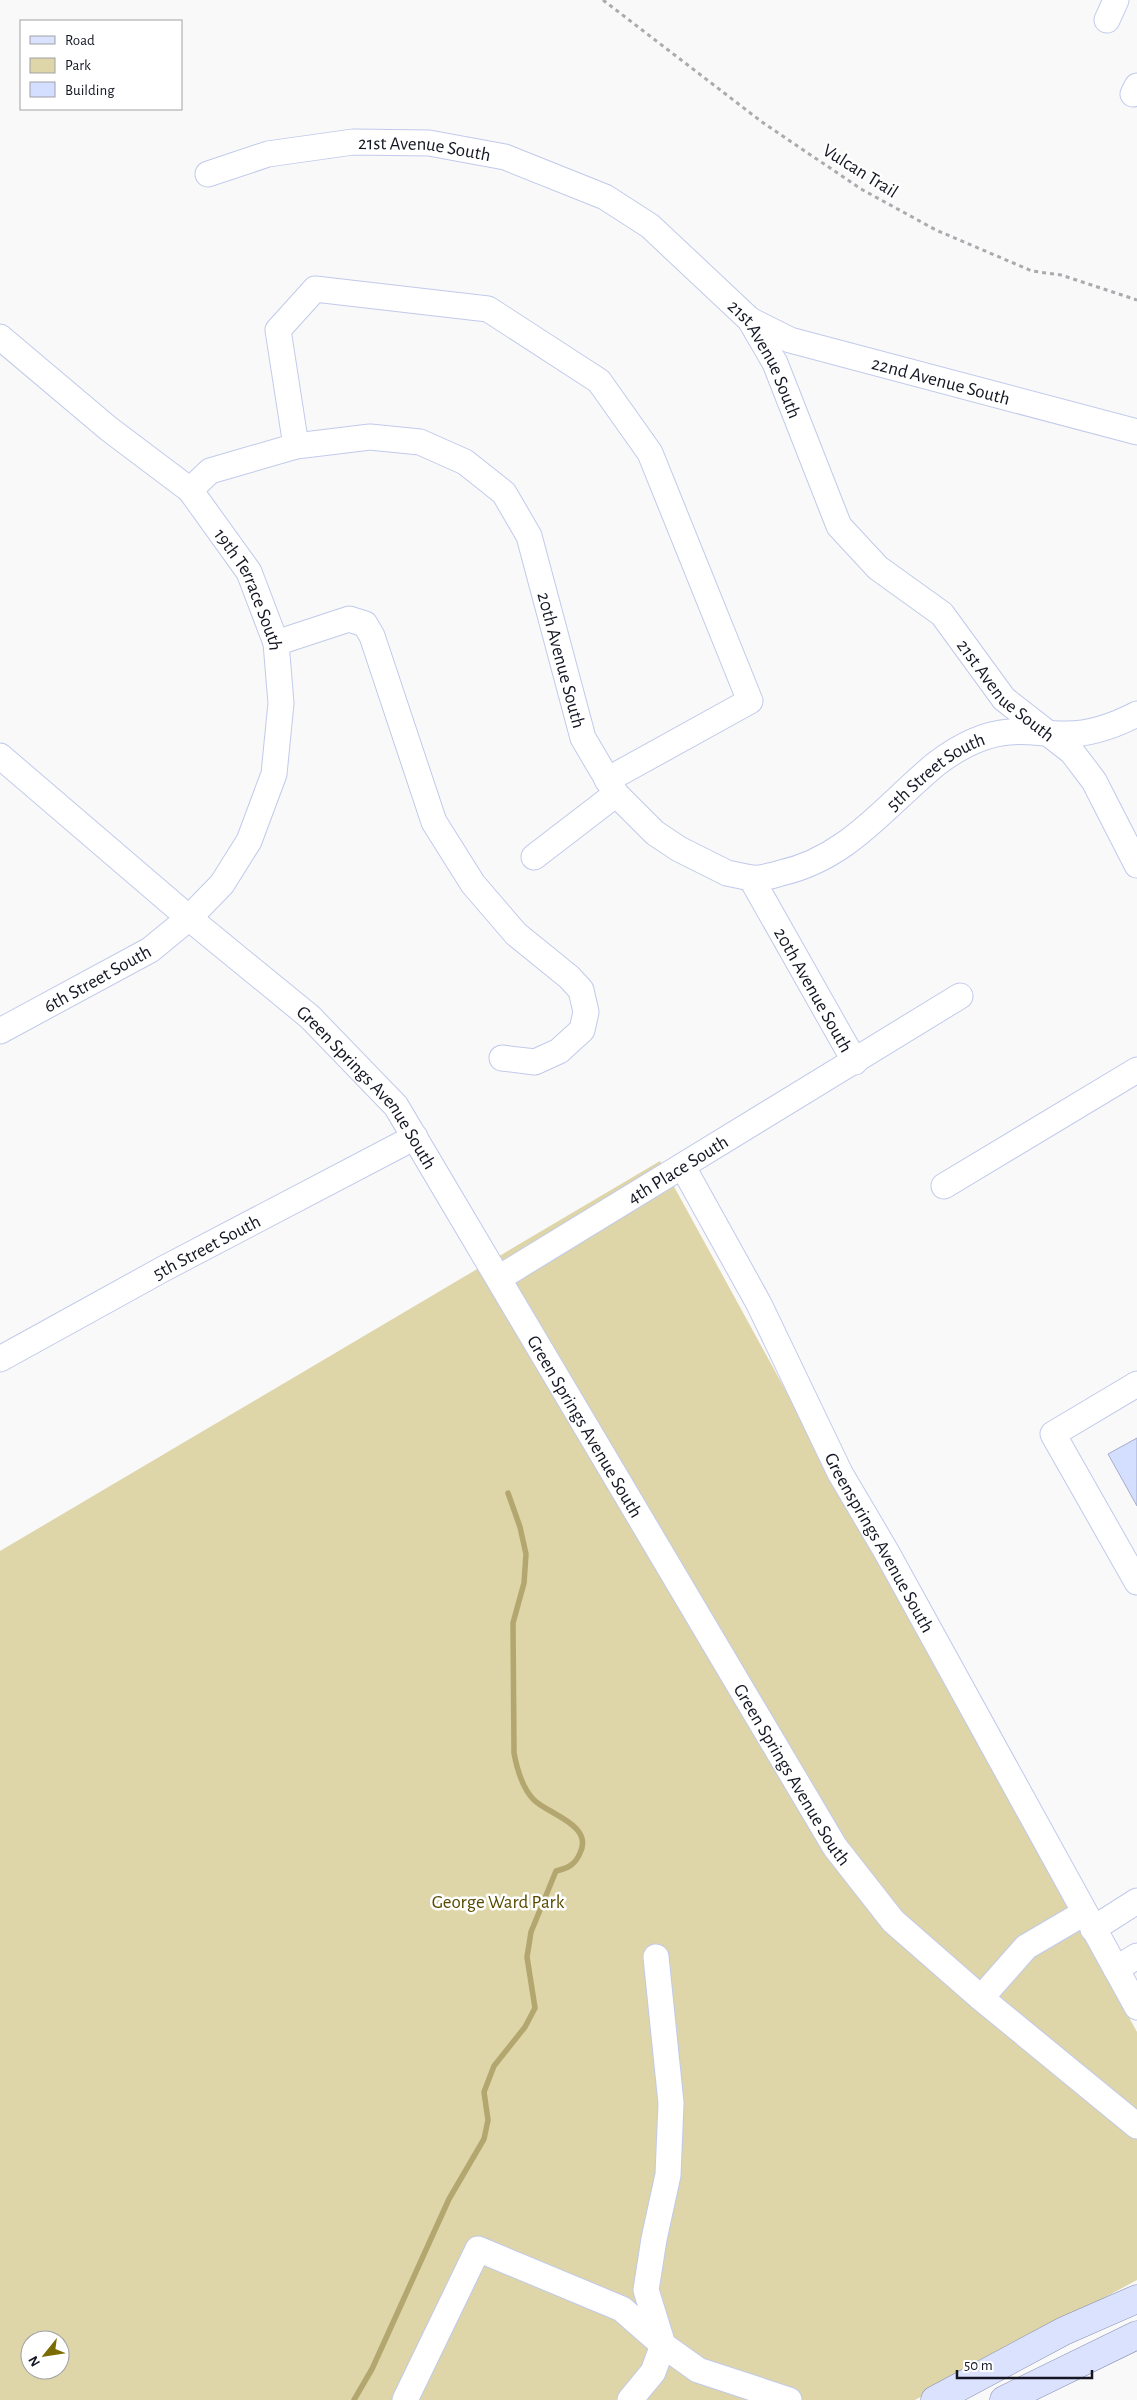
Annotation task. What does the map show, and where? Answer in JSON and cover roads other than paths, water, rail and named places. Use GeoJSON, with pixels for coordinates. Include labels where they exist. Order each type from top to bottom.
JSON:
{"type":"FeatureCollection","features":[{"type":"Feature","properties":{"kind":"main road"},"geometry":{"type":"LineString","coordinates":[[935,2400],[1064,2331],[1137,2299]]}},
{"type":"Feature","properties":{"kind":"main road"},"geometry":{"type":"LineString","coordinates":[[1019,2396],[1137,2335]]}},
{"type":"Feature","properties":{"kind":"street","name":"21st Avenue South"},"geometry":{"type":"LineString","coordinates":[[208,174],[268,154],[353,142],[429,143],[506,157],[605,197],[650,226],[750,320],[775,363],[840,526],[878,568],[942,614],[1004,699],[1072,752],[1094,781],[1137,865]]}},
{"type":"Feature","properties":{"kind":"street"},"geometry":{"type":"LineString","coordinates":[[296,446],[278,330],[315,289],[488,309],[599,381],[650,453],[750,702],[612,787],[534,856]]}},
{"type":"Feature","properties":{"kind":"street","name":"22nd Avenue South"},"geometry":{"type":"LineString","coordinates":[[750,320],[790,340],[1137,432]]}},
{"type":"Feature","properties":{"kind":"street","name":"19th Terrace South"},"geometry":{"type":"LineString","coordinates":[[0,337],[108,429],[190,490],[249,572],[276,643],[281,703],[274,774],[249,841],[222,884],[189,918]]}},
{"type":"Feature","properties":{"kind":"street","name":"20th Avenue South"},"geometry":{"type":"LineString","coordinates":[[190,490],[210,471],[296,446],[370,438],[420,442],[465,462],[504,493],[529,536],[584,738],[612,787],[655,833],[679,849],[727,873],[751,878],[855,1062]]}},
{"type":"Feature","properties":{"kind":"street"},"geometry":{"type":"LineString","coordinates":[[276,643],[350,619],[365,624],[372,636],[434,822],[448,846],[474,884],[516,934],[569,977],[581,990],[586,1012],[582,1030],[559,1051],[535,1062],[502,1058]]}},
{"type":"Feature","properties":{"kind":"street","name":"5th Street South"},"geometry":{"type":"LineString","coordinates":[[751,878],[759,879],[794,870],[825,858],[844,846],[904,790],[950,753],[987,736],[1008,732],[1063,734],[1101,730],[1137,714]]}},
{"type":"Feature","properties":{"kind":"street","name":"Green Springs Avenue South"},"geometry":{"type":"LineString","coordinates":[[0,756],[189,918],[310,1017],[382,1089],[396,1106],[415,1137],[835,1847],[893,1921],[980,1998],[1137,2126]]}},
{"type":"Feature","properties":{"kind":"street","name":"6th Street South"},"geometry":{"type":"LineString","coordinates":[[0,1031],[150,950],[189,918]]}},
{"type":"Feature","properties":{"kind":"street","name":"4th Place South"},"geometry":{"type":"LineString","coordinates":[[499,1278],[855,1062],[960,996]]}},
{"type":"Feature","properties":{"kind":"street"},"geometry":{"type":"LineString","coordinates":[[944,1186],[1137,1070]]}},
{"type":"Feature","properties":{"kind":"street","name":"5th Street South"},"geometry":{"type":"LineString","coordinates":[[0,1358],[165,1268],[415,1137]]}},
{"type":"Feature","properties":{"kind":"street","name":"Greensprings Avenue South"},"geometry":{"type":"LineString","coordinates":[[683,1167],[759,1304],[840,1473],[886,1551],[1005,1764],[1137,2007]]}},
{"type":"Feature","properties":{"kind":"street"},"geometry":{"type":"LineString","coordinates":[[1137,1384],[1053,1434],[1137,1582]]}},
{"type":"Feature","properties":{"kind":"street"},"geometry":{"type":"LineString","coordinates":[[980,1998],[1026,1947],[1137,1901]]}},
{"type":"Feature","properties":{"kind":"street"},"geometry":{"type":"LineString","coordinates":[[1116,1969],[1137,1956]]}},
{"type":"Feature","properties":{"kind":"street"},"geometry":{"type":"LineString","coordinates":[[630,2400],[653,2372],[663,2345],[646,2290],[654,2239],[668,2175],[671,2103],[656,1957]]}},
{"type":"Feature","properties":{"kind":"street"},"geometry":{"type":"LineString","coordinates":[[405,2400],[478,2249],[622,2309],[663,2345],[698,2370],[788,2400]]}},
{"type":"Feature","properties":{"kind":"waterway"},"geometry":{"type":"LineString","coordinates":[[354,2400],[372,2369],[449,2199],[484,2139],[488,2120],[484,2092],[494,2066],[525,2027],[535,2008],[527,1957],[531,1932],[556,1871],[573,1863],[578,1857],[583,1843],[581,1835],[575,1828],[534,1800],[526,1790],[515,1759],[513,1623],[524,1583],[526,1554],[520,1527],[508,1493]]}},
{"type":"Feature","properties":{"kind":"park label","name":"George Ward Park"},"geometry":{"type":"Point","coordinates":[498,1901]}}]}
